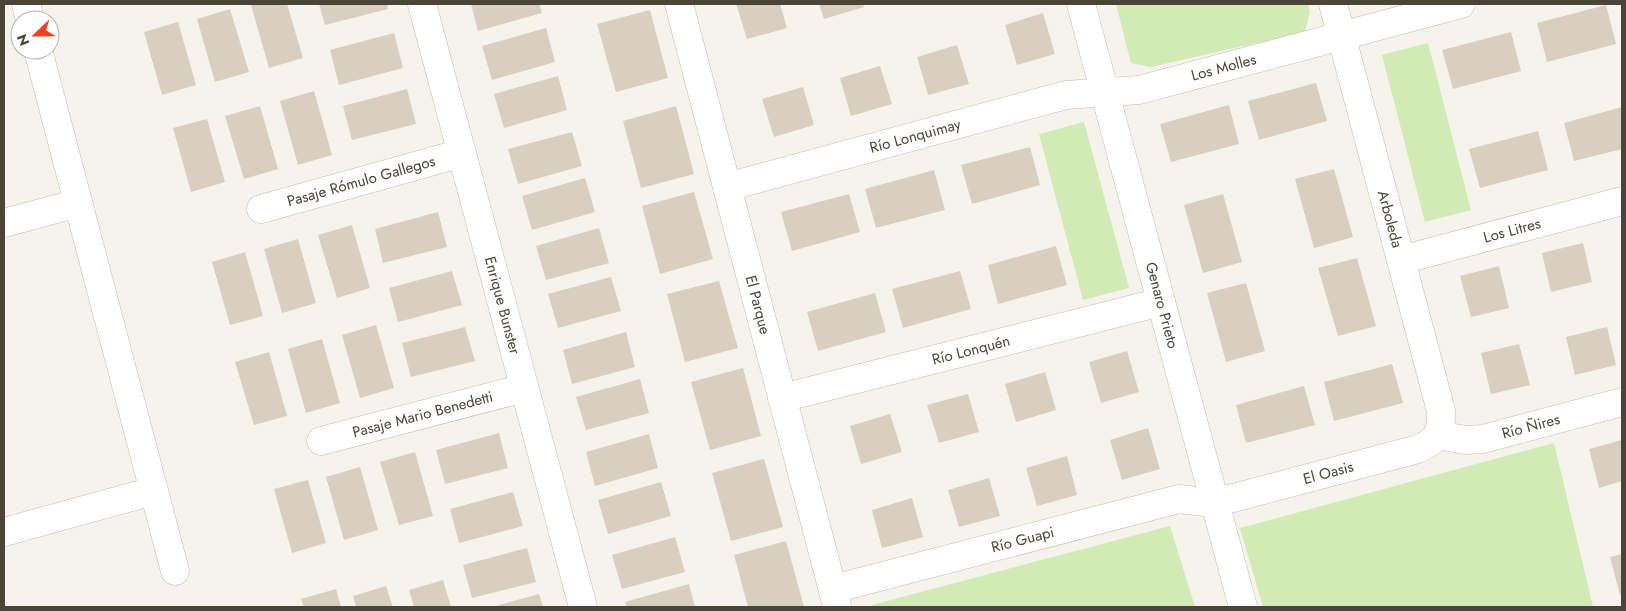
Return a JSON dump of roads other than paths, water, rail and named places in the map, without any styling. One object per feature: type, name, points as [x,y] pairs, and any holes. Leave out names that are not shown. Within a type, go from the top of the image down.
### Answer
[{"type":"street","name":"Enrique Bunster","points":[[422,4],[582,607]]},
{"type":"street","name":"El Parque","points":[[680,4],[835,598]]},
{"type":"street","name":"Genaro Prieto","points":[[1081,4],[1242,607]]},
{"type":"street","name":"Arboleda","points":[[1334,4],[1441,411],[1442,423],[1438,435]]},
{"type":"street","name":"Los Molles","points":[[1105,92],[1139,90],[1461,4]]},
{"type":"street","points":[[41,60],[175,571]]},
{"type":"street","name":"Río Lonquimay","points":[[727,187],[1066,94],[1105,92]]},
{"type":"street","name":"Pasaje Rómulo Gallegos","points":[[261,209],[462,153]]},
{"type":"street","name":"Los Litres","points":[[1401,260],[1622,201]]},
{"type":"street","points":[[4,223],[78,203]]},
{"type":"street","name":"Río Lonquén","points":[[782,398],[1160,302]]},
{"type":"street","name":"Pasaje Mario Benedetti","points":[[321,441],[524,388]]},
{"type":"street","name":"Río Ñires","points":[[1438,435],[1465,440],[1483,439],[1622,402]]},
{"type":"street","name":"El Oasis","points":[[1214,503],[1418,449],[1430,444],[1438,435]]},
{"type":"street","points":[[4,532],[153,491]]},
{"type":"street","name":"Río Guapi","points":[[835,598],[1179,499],[1214,503]]}]
